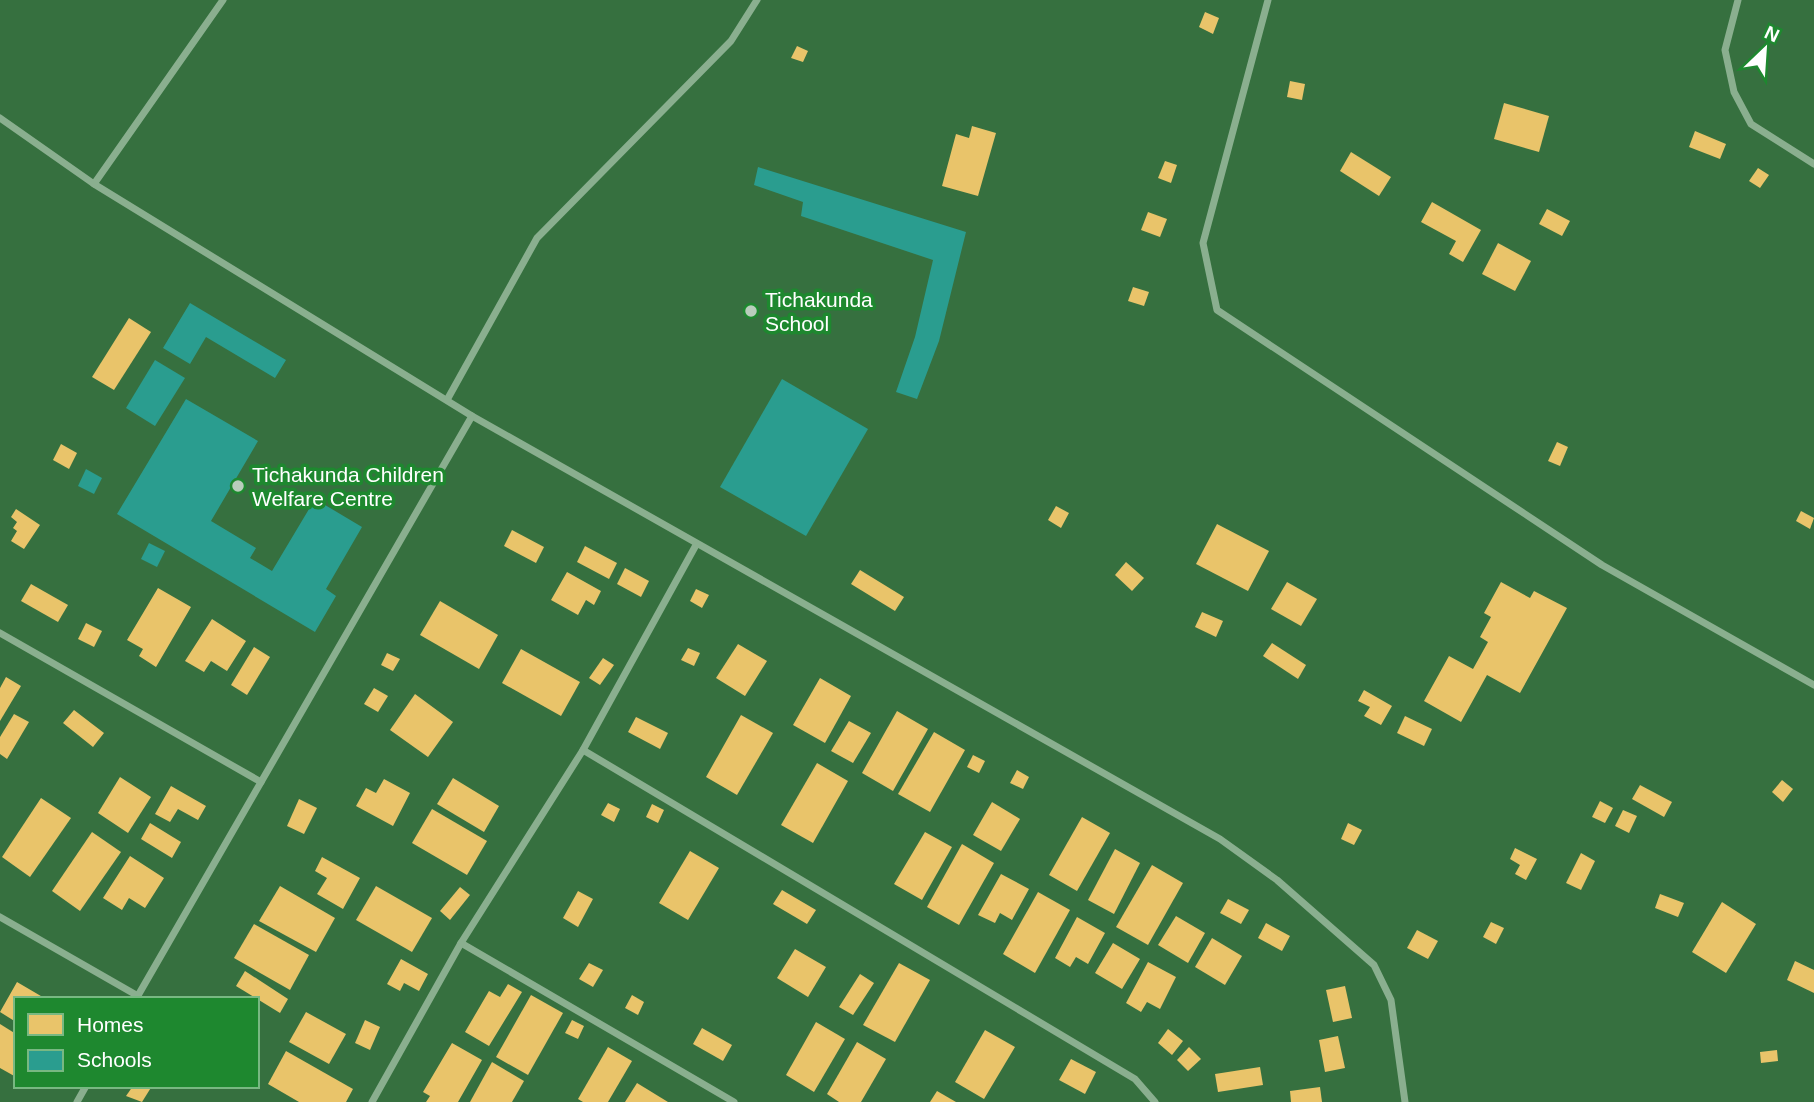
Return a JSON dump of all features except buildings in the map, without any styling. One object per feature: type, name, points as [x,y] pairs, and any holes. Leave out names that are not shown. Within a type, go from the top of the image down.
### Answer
[{"type":"street","points":[[94,184],[223,0]]},
{"type":"street","points":[[447,400],[537,238],[731,41],[757,0]]},
{"type":"street","points":[[1268,0],[1203,243],[1217,310],[1602,565],[1814,685]]},
{"type":"street","points":[[1738,0],[1725,50],[1734,92],[1751,124],[1814,163]]},
{"type":"street","points":[[0,118],[94,184],[472,415],[696,545],[1220,839],[1277,880],[1374,965],[1391,1000],[1405,1102]]},
{"type":"street","points":[[0,917],[137,997],[472,415]]},
{"type":"street","points":[[372,1102],[461,943],[583,750],[696,545]]},
{"type":"street","points":[[0,633],[261,782]]},
{"type":"street","points":[[583,750],[1135,1079],[1155,1102]]},
{"type":"street","points":[[461,943],[734,1102]]},
{"type":"place","name":"Tichakunda School","points":[[751,311]]},
{"type":"place","name":"Tichakunda Children Welfare Centre","points":[[238,486]]}]
